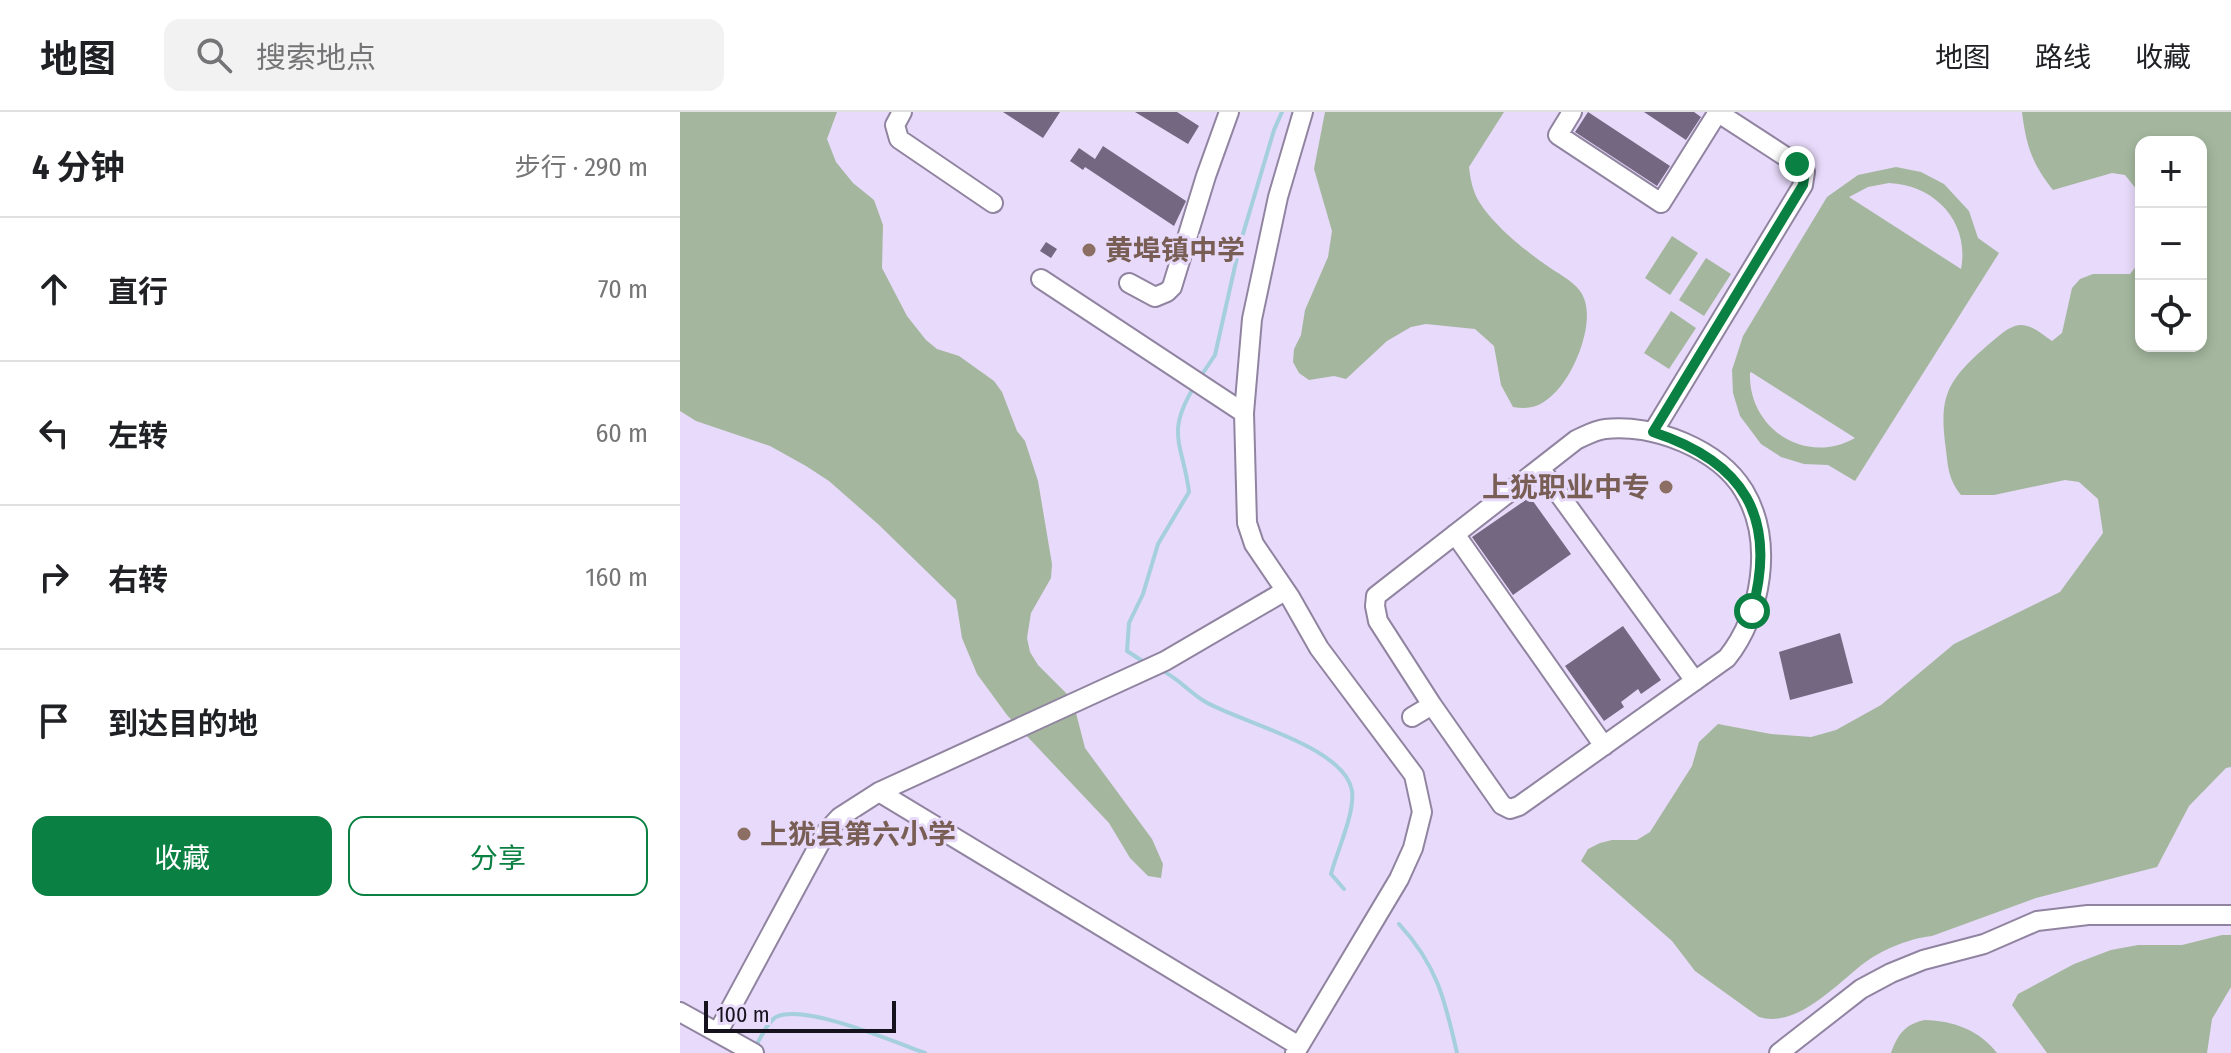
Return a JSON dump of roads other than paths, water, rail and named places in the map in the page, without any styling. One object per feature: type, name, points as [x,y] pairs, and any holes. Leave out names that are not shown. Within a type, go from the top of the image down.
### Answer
[{"type":"street","points":[[902,112],[895,125],[899,139],[993,203]]},
{"type":"street","points":[[1129,283],[1155,297],[1172,287],[1229,112]]},
{"type":"street","points":[[879,792],[1297,1050],[1399,879],[1413,848],[1422,812],[1414,775],[1319,648],[1254,544],[1247,523],[1244,413],[1252,319],[1259,277],[1303,112]]},
{"type":"street","points":[[1572,112],[1558,135],[1661,203],[1718,112],[1805,172],[1803,185],[1653,432]]},
{"type":"street","points":[[1041,279],[1244,413]]},
{"type":"street","points":[[1602,429],[1653,432],[1684,442],[1716,462],[1744,490],[1760,537],[1759,585],[1752,611],[1727,658],[1519,806],[1510,809],[1502,805],[1378,621],[1376,596],[1576,440],[1602,429]]},
{"type":"street","points":[[1540,468],[1695,681]]},
{"type":"street","points":[[1455,534],[1604,746]]},
{"type":"street","points":[[718,1032],[826,832],[840,817],[879,792],[1165,661],[1285,591]]},
{"type":"street","points":[[1412,717],[1432,705]]},
{"type":"street","points":[[1779,1053],[1861,989],[1891,973],[1923,960],[1984,944],[2037,921],[2088,915],[2231,915]]},
{"type":"street","points":[[680,1012],[750,1050]]},
{"type":"waterway","points":[[1201,376],[1215,355],[1240,244],[1282,112]]},
{"type":"waterway","points":[[1144,662],[1127,651],[1129,623],[1143,594],[1158,544],[1189,492],[1178,428],[1185,403],[1194,387]]},
{"type":"waterway","points":[[1159,669],[1204,701],[1311,748],[1345,775],[1352,791],[1351,810],[1331,874],[1344,889]]},
{"type":"waterway","points":[[1399,924],[1422,954],[1438,984],[1457,1053]]},
{"type":"waterway","points":[[755,1047],[773,1019],[789,1014],[828,1019],[925,1053]]},
{"type":"place","name":"黄埠镇中学","points":[[1089,250]]},
{"type":"place","name":"上犹职业中专","points":[[1666,487]]},
{"type":"place","name":"上犹县第六小学","points":[[744,834]]}]
